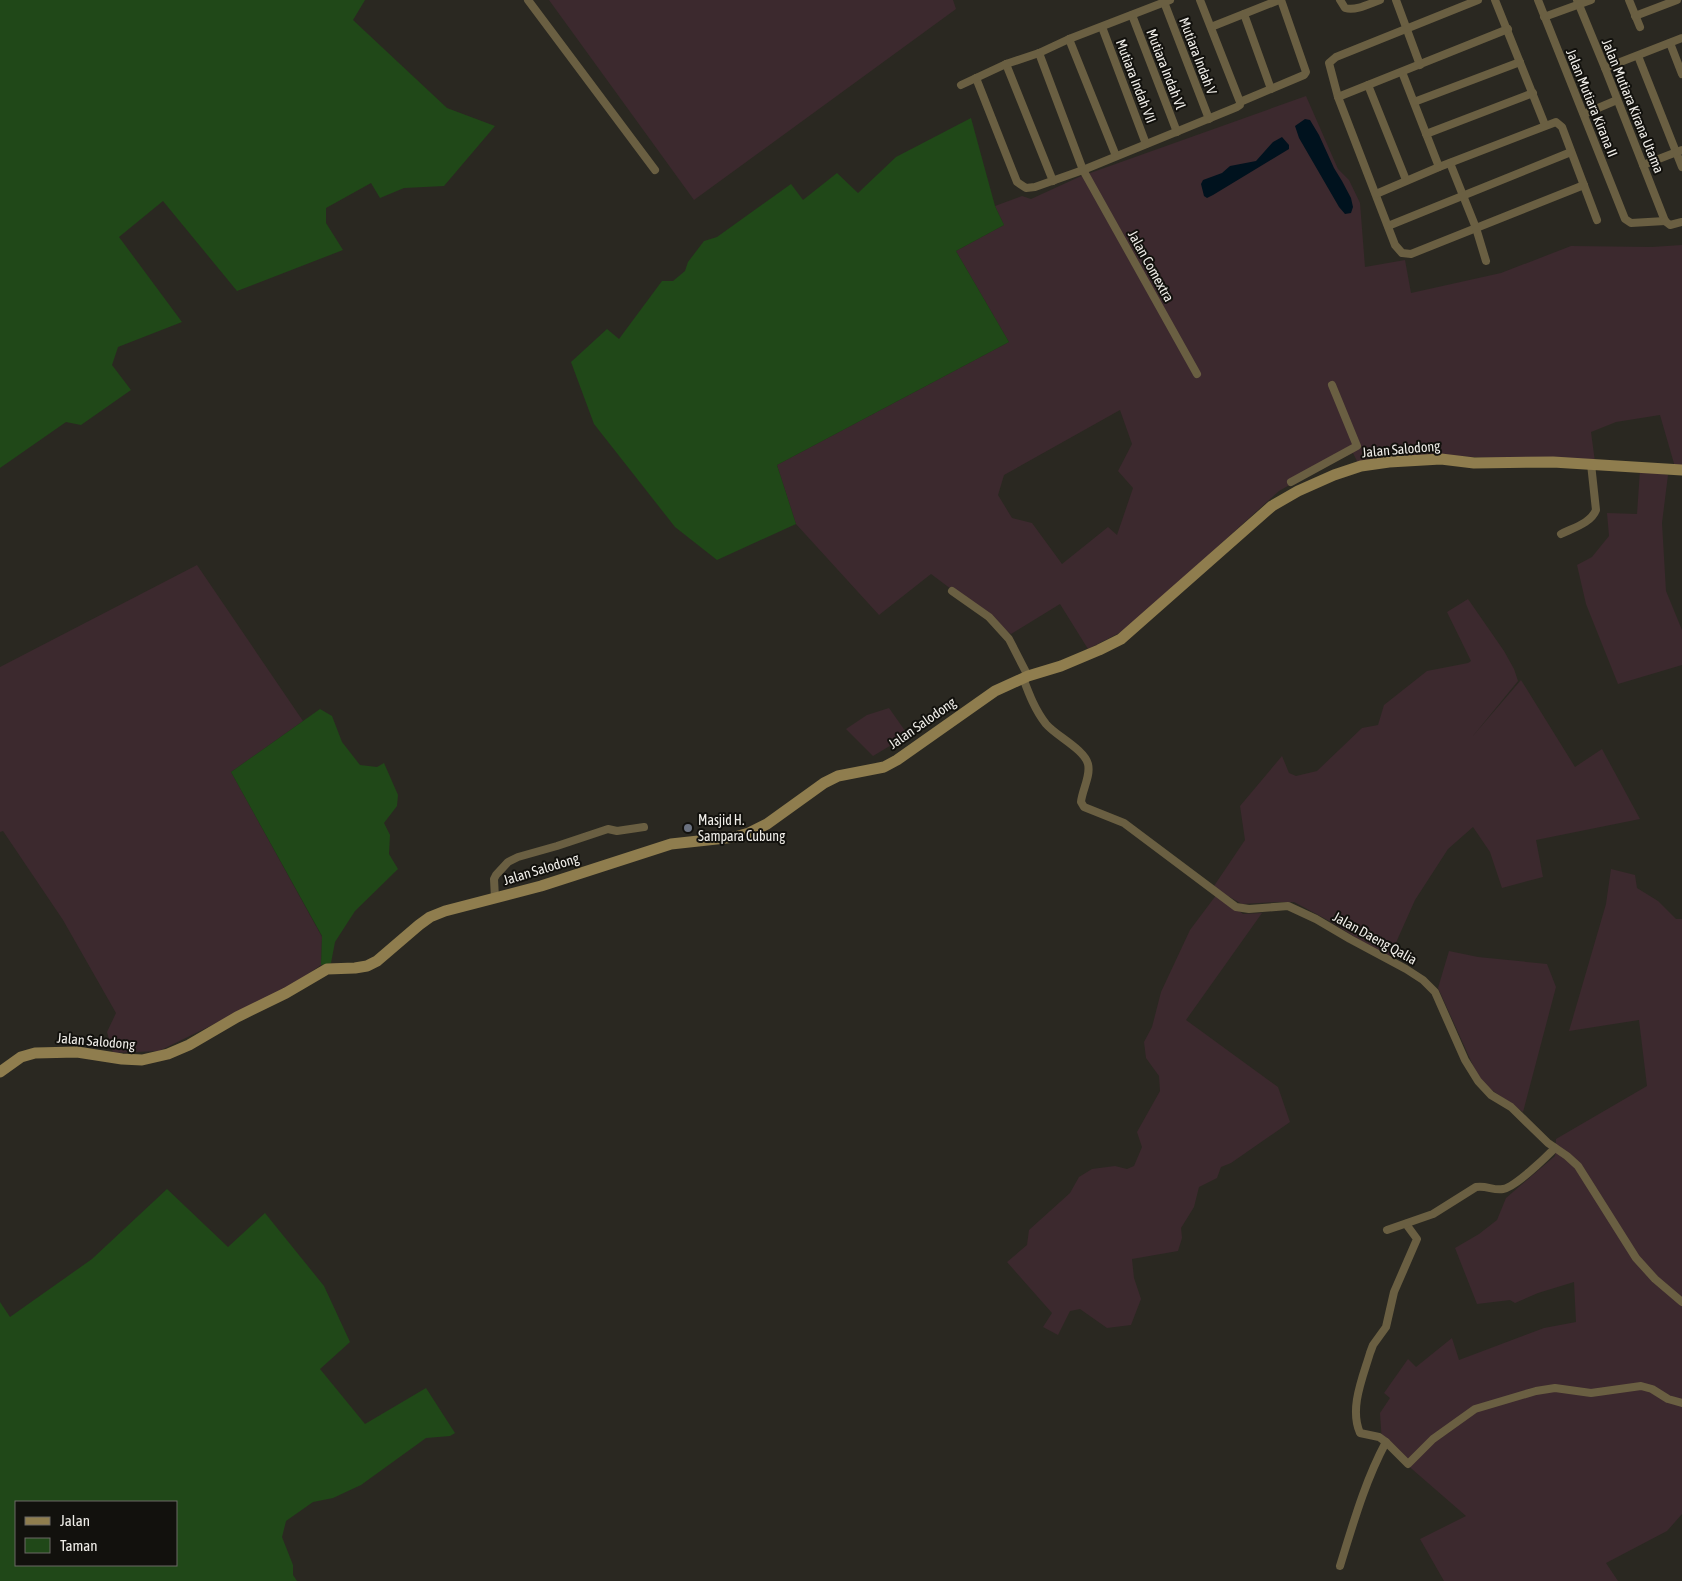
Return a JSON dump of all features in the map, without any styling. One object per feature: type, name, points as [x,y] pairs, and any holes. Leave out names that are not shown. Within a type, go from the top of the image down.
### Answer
[{"type":"street","points":[[528,0],[655,170]]},
{"type":"street","points":[[1200,0],[1240,102]]},
{"type":"street","points":[[976,78],[1017,182],[1026,188],[1035,187],[1083,170],[1209,119],[1240,105],[1240,102],[1304,75],[1306,72],[1280,0],[1211,27]]},
{"type":"street","points":[[1340,0],[1344,8],[1350,9],[1359,8],[1380,0]]},
{"type":"street","points":[[1396,0],[1420,65]]},
{"type":"street","points":[[1478,0],[1331,60],[1329,66],[1338,97],[1395,245],[1399,250],[1408,255],[1584,185]]},
{"type":"street","points":[[1495,0],[1545,125]]},
{"type":"street","name":"Jalan Mutiara Kirana II","points":[[1538,0],[1626,221],[1629,223],[1665,221]]},
{"type":"street","points":[[1544,17],[1578,2],[1591,0]]},
{"type":"street","points":[[1629,0],[1640,27]]},
{"type":"street","points":[[1635,16],[1677,0]]},
{"type":"street","points":[[961,85],[1006,64],[1039,53],[1069,39],[1167,1]]},
{"type":"street","name":"Mutiara Indah V","points":[[1167,1],[1209,119]]},
{"type":"street","name":"Jalan Mutiara Kirana Utama","points":[[1578,2],[1606,68],[1665,221]]},
{"type":"street","name":"Mutiara Indah Vl","points":[[1132,14],[1177,132]]},
{"type":"street","points":[[1244,14],[1271,89]]},
{"type":"street","name":"Mutiara Indah VII","points":[[1102,27],[1146,144]]},
{"type":"street","points":[[1338,97],[1508,29]]},
{"type":"street","points":[[1606,68],[1682,38]]},
{"type":"street","points":[[1069,39],[1116,156]]},
{"type":"street","points":[[1670,43],[1682,74]]},
{"type":"street","name":"Jalan Comextra","points":[[1039,53],[1083,170],[1197,374]]},
{"type":"street","points":[[1638,56],[1679,151],[1682,167]]},
{"type":"street","points":[[1414,102],[1520,62]]},
{"type":"street","points":[[1006,64],[1052,181]]},
{"type":"street","points":[[1402,72],[1439,167]]},
{"type":"street","points":[[1368,85],[1406,180]]},
{"type":"street","points":[[1426,134],[1533,93]]},
{"type":"street","points":[[1584,114],[1617,100]]},
{"type":"street","points":[[1376,194],[1406,180],[1554,122],[1560,123],[1562,127],[1597,220]]},
{"type":"street","points":[[1643,166],[1679,151]]},
{"type":"street","points":[[1388,226],[1571,152]]},
{"type":"street","points":[[1450,163],[1476,228],[1486,261]]},
{"type":"street","points":[[1665,221],[1670,225],[1682,222]]},
{"type":"street","points":[[1291,482],[1357,446],[1332,385]]},
{"type":"street","name":"Jalan Salodong","points":[[0,1072],[21,1057],[35,1053],[77,1052],[142,1060],[168,1054],[189,1046],[237,1017],[286,993],[327,969],[355,968],[367,966],[377,961],[407,934],[430,918],[445,911],[541,886],[671,844],[735,837],[749,833],[767,824],[824,783],[838,776],[884,767],[898,760],[995,691],[1025,677],[1061,666],[1121,639],[1272,506],[1298,490],[1334,475],[1361,466],[1389,462],[1441,459],[1474,463],[1553,462],[1682,470]]},
{"type":"street","points":[[1561,534],[1583,523],[1595,513],[1591,464]]},
{"type":"street","points":[[952,591],[989,617],[1009,639],[1025,677]]},
{"type":"street","name":"Jalan Daeng Qalia","points":[[1025,677],[1033,703],[1046,724],[1080,752],[1087,762],[1089,770],[1081,802],[1084,807],[1124,823],[1236,907],[1249,909],[1288,906],[1316,919],[1423,980],[1435,992],[1465,1060],[1478,1081],[1491,1095],[1510,1107],[1578,1166],[1636,1258],[1655,1279],[1682,1302]]},
{"type":"street","points":[[495,898],[494,879],[496,875],[508,862],[518,857],[608,829],[644,827]]},
{"type":"street","points":[[1387,1230],[1433,1214],[1476,1187],[1504,1189],[1510,1187],[1555,1148]]},
{"type":"street","points":[[1406,1224],[1417,1239],[1394,1292],[1386,1327],[1373,1345],[1356,1403],[1360,1433],[1379,1437],[1408,1464],[1440,1434],[1475,1409],[1536,1391],[1555,1388],[1591,1394],[1641,1386],[1652,1389],[1668,1400],[1682,1403]]},
{"type":"street","points":[[1340,1566],[1364,1491],[1376,1459],[1386,1442]]},
{"type":"shaded area","points":[[549,0],[953,0],[956,9],[694,200]]},
{"type":"shaded area","points":[[1306,96],[1338,169],[1349,180],[1360,203],[1365,267],[1405,260],[1411,293],[1501,273],[1571,246],[1652,247],[1682,245],[1682,465],[1675,467],[1660,415],[1616,422],[1591,432],[1595,462],[1425,455],[1358,463],[1353,453],[1279,491],[1127,629],[1088,649],[1060,604],[1011,634],[931,574],[879,615],[796,524],[777,465],[1009,342],[956,251],[1004,225],[995,206],[1022,196],[1031,199],[1079,177]],"holes":[[[1120,410],[1132,444],[1118,471],[1133,488],[1117,535],[1108,527],[1062,564],[1032,523],[1012,518],[998,495],[1004,475]]]},
{"type":"shaded area","points":[[1640,470],[1668,475],[1662,523],[1666,591],[1682,630],[1682,665],[1618,684],[1586,604],[1577,565],[1592,557],[1609,536],[1607,513],[1637,514]]},
{"type":"shaded area","points":[[197,565],[303,721],[231,772],[322,937],[321,965],[286,989],[159,1051],[113,1053],[107,1032],[116,1013],[63,920],[3,831],[0,832],[0,667]]},
{"type":"shaded area","points":[[1468,599],[1504,651],[1518,681],[1472,737],[1521,680],[1575,767],[1602,749],[1640,819],[1536,840],[1543,877],[1502,888],[1490,852],[1473,827],[1448,849],[1415,900],[1390,956],[1370,947],[1333,923],[1294,902],[1242,904],[1214,886],[1245,840],[1240,806],[1282,756],[1289,773],[1296,776],[1317,771],[1362,728],[1378,725],[1384,705],[1427,671],[1471,661],[1447,612]]},
{"type":"shaded area","points":[[889,708],[908,735],[873,756],[846,729],[867,715]]},
{"type":"shaded area","points":[[1611,869],[1635,875],[1637,888],[1658,901],[1676,919],[1682,919],[1682,1514],[1667,1531],[1606,1563],[1618,1581],[1444,1581],[1420,1539],[1466,1516],[1382,1443],[1380,1413],[1390,1398],[1384,1393],[1408,1359],[1416,1367],[1452,1338],[1459,1360],[1544,1328],[1576,1322],[1574,1282],[1538,1293],[1515,1303],[1510,1300],[1477,1304],[1455,1248],[1479,1234],[1497,1220],[1506,1198],[1555,1156],[1556,1139],[1647,1086],[1639,1020],[1569,1031],[1606,904]]},
{"type":"shaded area","points":[[1217,894],[1243,914],[1262,913],[1186,1020],[1278,1087],[1290,1122],[1231,1163],[1221,1167],[1217,1178],[1199,1187],[1194,1207],[1181,1228],[1182,1238],[1178,1251],[1132,1259],[1134,1278],[1141,1299],[1131,1325],[1107,1328],[1080,1309],[1070,1311],[1058,1335],[1043,1327],[1052,1313],[1007,1262],[1027,1245],[1029,1230],[1070,1193],[1079,1177],[1092,1169],[1115,1166],[1127,1169],[1134,1166],[1142,1147],[1137,1132],[1160,1091],[1159,1076],[1146,1058],[1144,1042],[1152,1027],[1161,992],[1190,930]]},
{"type":"shaded area","points":[[1449,951],[1478,957],[1547,964],[1556,987],[1523,1112],[1486,1086],[1476,1072],[1438,988]]},
{"type":"green space","points":[[0,0],[365,0],[353,20],[447,108],[495,126],[444,186],[404,188],[380,198],[371,183],[326,208],[326,223],[343,250],[237,291],[163,201],[119,237],[182,322],[118,347],[112,365],[131,390],[81,425],[66,422],[0,468]]},
{"type":"green space","points":[[971,118],[995,206],[1004,225],[956,251],[1009,342],[777,465],[796,524],[717,560],[675,527],[594,424],[571,362],[607,329],[619,339],[662,281],[673,281],[685,271],[688,262],[704,241],[717,237],[791,184],[803,200],[837,173],[858,193],[896,157]]},
{"type":"green space","points":[[320,709],[332,716],[342,742],[360,765],[377,767],[384,763],[398,795],[397,806],[384,823],[390,835],[389,854],[398,869],[355,911],[335,942],[331,963],[321,965],[322,936],[231,772]]},
{"type":"green space","points":[[167,1189],[228,1247],[265,1213],[324,1286],[350,1342],[320,1369],[365,1424],[426,1388],[455,1433],[450,1436],[426,1438],[361,1485],[333,1498],[313,1502],[286,1521],[282,1537],[293,1565],[293,1575],[297,1581],[0,1581],[0,1302],[10,1317],[92,1259]]},
{"type":"water","points":[[1305,119],[1310,120],[1319,135],[1334,168],[1351,198],[1353,207],[1351,213],[1345,214],[1339,207],[1299,138],[1295,126]]},
{"type":"water","points":[[1282,137],[1289,145],[1289,149],[1213,195],[1207,198],[1204,196],[1201,184],[1203,180],[1222,173],[1230,166],[1256,161],[1273,142]]},
{"type":"place","name":"Masjid H. Sampara Cubung","points":[[688,828]]}]
